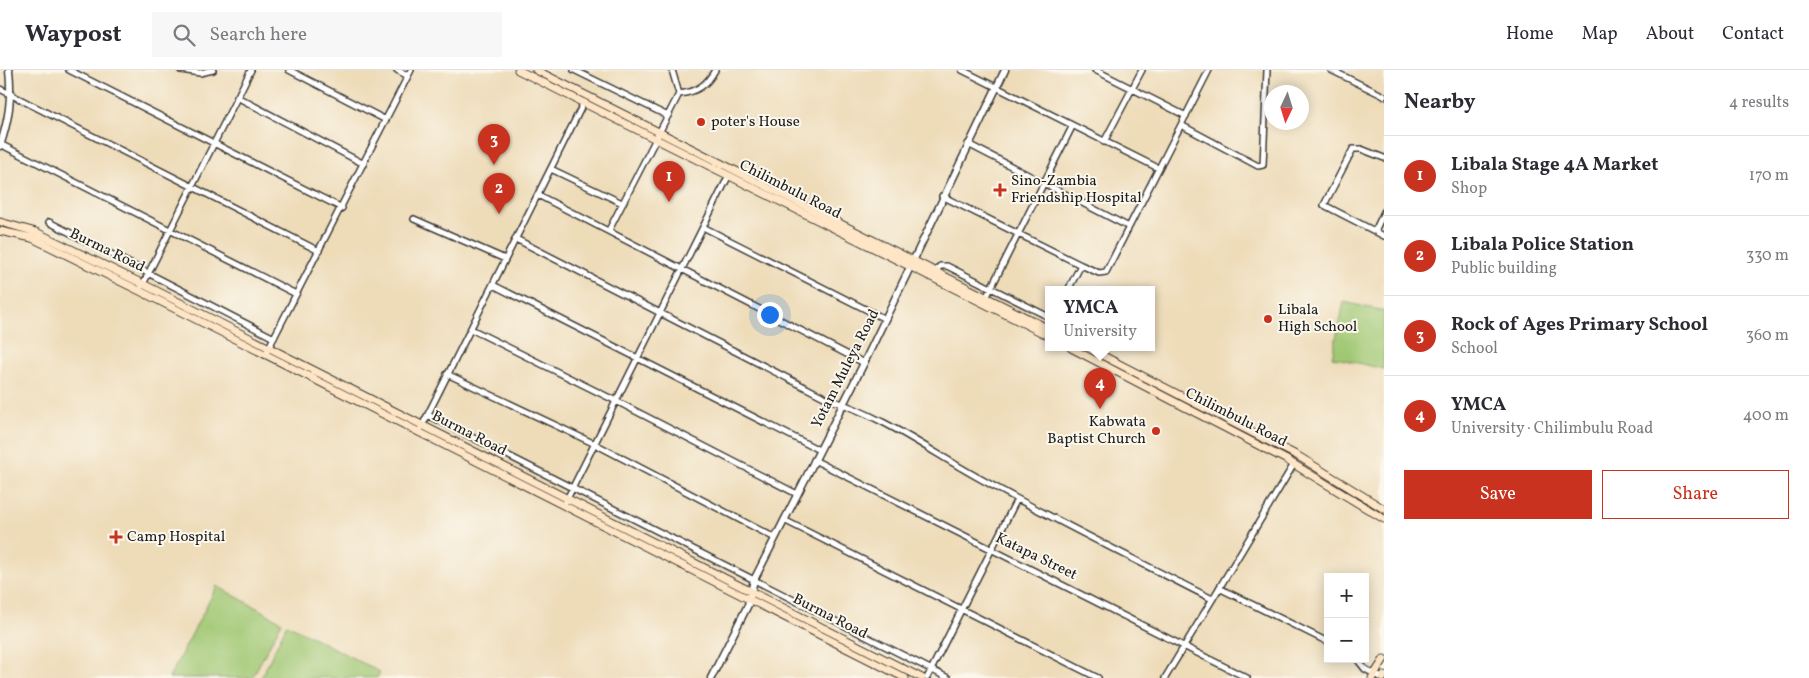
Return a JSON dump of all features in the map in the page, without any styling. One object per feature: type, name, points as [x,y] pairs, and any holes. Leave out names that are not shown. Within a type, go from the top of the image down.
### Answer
[{"type":"main road","name":"Chilimbulu Road","points":[[518,70],[658,135],[913,259],[1045,331]]},
{"type":"main road","name":"Chilimbulu Road","points":[[536,70],[550,73],[729,175],[910,267],[985,300]]},
{"type":"main road","name":"Burma Road","points":[[0,222],[36,232],[265,355],[418,432],[750,592],[922,678]]},
{"type":"main road","name":"Burma Road","points":[[0,231],[32,238],[270,347],[422,425],[749,601],[905,678]]},
{"type":"main road","name":"Chilimbulu Road","points":[[1077,351],[1294,464],[1384,519]]},
{"type":"main road","name":"Chilimbulu Road","points":[[1094,351],[1298,456],[1384,509]]},
{"type":"main road","points":[[1374,676],[1384,659]]},
{"type":"street","points":[[9,70],[12,95],[9,121],[0,145],[296,294]]},
{"type":"street","points":[[69,70],[76,71],[342,208]]},
{"type":"street","points":[[181,70],[200,73],[214,70]]},
{"type":"street","points":[[141,288],[251,70]]},
{"type":"street","points":[[288,70],[386,120]]},
{"type":"street","points":[[397,70],[408,76]]},
{"type":"street","points":[[265,355],[342,208],[411,70]]},
{"type":"street","points":[[574,70],[668,116]]},
{"type":"street","points":[[609,230],[679,94],[672,70]]},
{"type":"street","points":[[679,94],[702,87],[709,82],[715,70]]},
{"type":"street","points":[[962,70],[1072,127],[1158,168]]},
{"type":"street","name":"Yotam Muleya Road","points":[[711,678],[749,601],[754,580],[886,319],[942,196],[1005,70]]},
{"type":"street","points":[[1095,70],[1186,116]]},
{"type":"street","points":[[1104,142],[1142,70]]},
{"type":"street","points":[[942,196],[1081,265],[1099,273],[1106,272],[1210,70]]},
{"type":"street","points":[[1181,125],[1258,166],[1263,165],[1267,70]]},
{"type":"street","points":[[1331,70],[1384,96]]},
{"type":"street","points":[[0,88],[319,250]]},
{"type":"street","points":[[237,97],[364,164]]},
{"type":"street","points":[[418,432],[584,102]]},
{"type":"street","points":[[985,300],[1072,127]]},
{"type":"street","points":[[968,144],[1129,227]]},
{"type":"street","points":[[1384,158],[1361,149],[1353,149],[1324,206],[1384,236]]},
{"type":"street","points":[[551,169],[622,203]]},
{"type":"street","points":[[565,502],[729,175]]},
{"type":"street","points":[[538,195],[864,363]]},
{"type":"street","points":[[1375,231],[1384,212]]},
{"type":"street","points":[[414,219],[505,259]]},
{"type":"street","points":[[49,222],[274,338]]},
{"type":"street","points":[[703,227],[886,319]]},
{"type":"street","points":[[516,239],[828,399],[843,404],[921,443],[1017,499],[1212,600]]},
{"type":"street","points":[[1070,286],[1081,265]]},
{"type":"street","points":[[936,271],[940,266],[947,266],[1045,315]]},
{"type":"street","points":[[493,285],[819,450]]},
{"type":"street","points":[[470,329],[797,494]]},
{"type":"street","points":[[447,374],[595,444],[775,538]]},
{"type":"street","points":[[428,415],[948,678]]},
{"type":"street","name":"Katapa Street","points":[[814,460],[1247,678]]},
{"type":"street","points":[[1165,678],[1294,464]]},
{"type":"street","points":[[927,678],[1017,499]]},
{"type":"street","points":[[784,520],[1098,678]]},
{"type":"street","points":[[1219,588],[1324,640]]},
{"type":"street","points":[[1360,663],[1374,676],[1383,677]]},
{"type":"green space","points":[[1344,302],[1384,311],[1384,369],[1332,357]]},
{"type":"green space","points":[[217,586],[282,622],[252,678],[169,678]]},
{"type":"green space","points":[[287,624],[380,672],[377,678],[261,678]]},
{"type":"place","name":"poter's House","points":[[701,122]]},
{"type":"place","name":"Rock of Ages Primary School","points":[[494,165]]},
{"type":"place","name":"Sino-Zambia Friendship Hospital","points":[[1000,190]]},
{"type":"place","name":"Libala Stage 4A Market","points":[[669,202]]},
{"type":"place","name":"Libala Police Station","points":[[499,214]]},
{"type":"place","name":"Libala High School","points":[[1268,319]]},
{"type":"place","name":"YMCA","points":[[1100,409]]},
{"type":"place","name":"Kabwata Baptist Church","points":[[1156,431]]},
{"type":"place","name":"Camp Hospital","points":[[116,537]]}]
